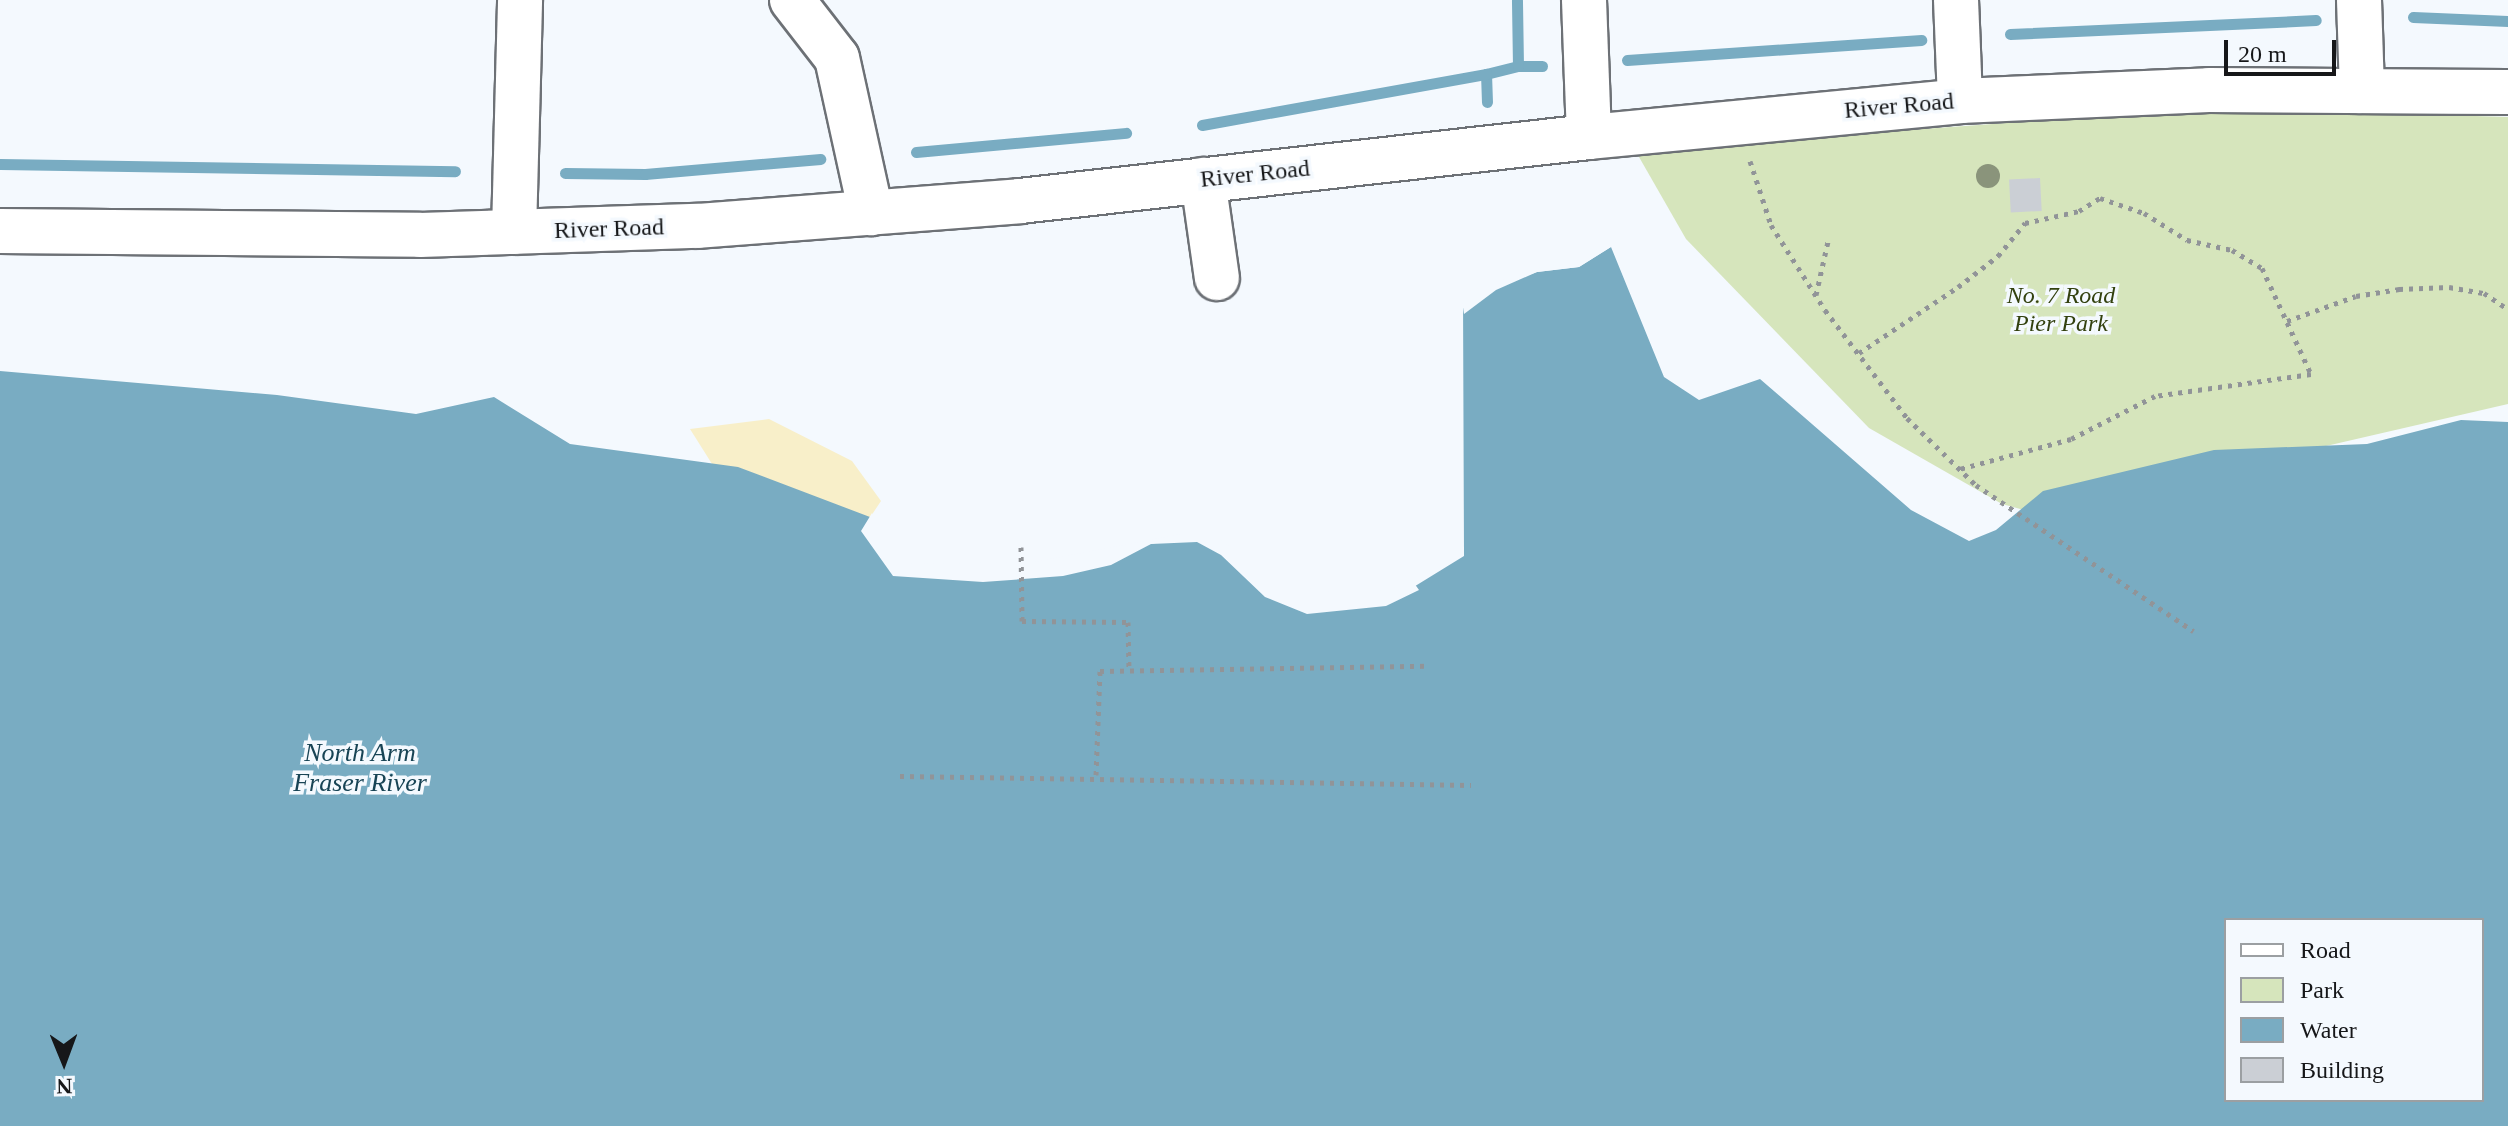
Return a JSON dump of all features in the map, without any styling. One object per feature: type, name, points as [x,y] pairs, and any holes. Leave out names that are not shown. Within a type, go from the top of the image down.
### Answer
[{"type":"street","points":[[514,232],[520,0]]},
{"type":"street","points":[[792,0],[837,58],[871,213]]},
{"type":"street","points":[[1584,0],[1589,137]]},
{"type":"street","points":[[1956,0],[1960,101]]},
{"type":"street","points":[[2359,0],[2362,91]]},
{"type":"street","name":"River Road","points":[[0,231],[514,232],[698,226],[871,213],[1960,101],[2209,90],[2508,92]]},
{"type":"street","points":[[1203,180],[1217,278]]},
{"type":"path","points":[[1737,122],[1771,225],[1816,296],[1907,418],[2002,504],[2193,631]]},
{"type":"path","points":[[1859,353],[1958,287],[1998,256],[2025,223],[2079,211],[2100,198],[2144,213],[2187,240],[2232,250],[2262,268],[2311,374],[2155,396],[2071,439],[1960,469]]},
{"type":"path","points":[[1816,296],[1829,237]]},
{"type":"path","points":[[2287,321],[2356,296],[2399,289],[2449,287],[2484,293],[2508,309]]},
{"type":"path","points":[[1021,547],[1022,621],[1128,622],[1129,671]]},
{"type":"path","points":[[1096,776],[1100,671],[1427,666]]},
{"type":"path","points":[[900,776],[1096,776],[1471,785]]},
{"type":"green space","name":"No. 7 Road Pier Park","points":[[2212,108],[2508,117],[2508,404],[2035,513],[2002,504],[1869,428],[1686,239],[1635,150]]},
{"type":"sand","points":[[769,419],[852,461],[881,501],[861,531],[724,483],[690,429]]},
{"type":"water","name":"North Arm Fraser River","points":[[1611,247],[1664,377],[1699,400],[1760,379],[1911,510],[1969,541],[1996,530],[2043,491],[2214,450],[2367,444],[2461,420],[2508,422],[2508,1126],[0,1126],[0,371],[277,395],[416,414],[494,397],[570,444],[738,467],[870,517],[893,561],[905,568],[1035,566],[1181,538],[1217,542],[1277,589],[1361,599],[1412,588],[1464,556],[1463,297],[1537,272],[1579,267]]},
{"type":"pier","points":[[1608,245],[1614,245],[1579,267],[1537,272],[1496,290],[1464,314],[1461,294],[1536,268],[1578,263]]},
{"type":"pier","points":[[872,513],[896,558],[906,564],[1034,562],[1181,534],[1219,538],[1278,585],[1361,595],[1414,583],[1419,590],[1386,606],[1307,614],[1265,597],[1221,555],[1197,542],[1151,544],[1111,565],[1063,576],[983,582],[893,576],[861,531]]},
{"type":"building","points":[[2040,178],[2042,211],[2011,213],[2009,180]]},
{"type":"waterway","points":[[1487,102],[1486,74],[1518,66],[1517,0]]},
{"type":"waterway","points":[[2413,17],[2508,21]]},
{"type":"waterway","points":[[2010,34],[2316,20]]},
{"type":"waterway","points":[[1627,60],[1921,40]]},
{"type":"waterway","points":[[1518,66],[1542,66]]},
{"type":"waterway","points":[[1202,125],[1486,74]]},
{"type":"waterway","points":[[916,152],[1126,133]]},
{"type":"waterway","points":[[565,173],[645,174],[820,159]]},
{"type":"waterway","points":[[0,164],[455,171]]}]
